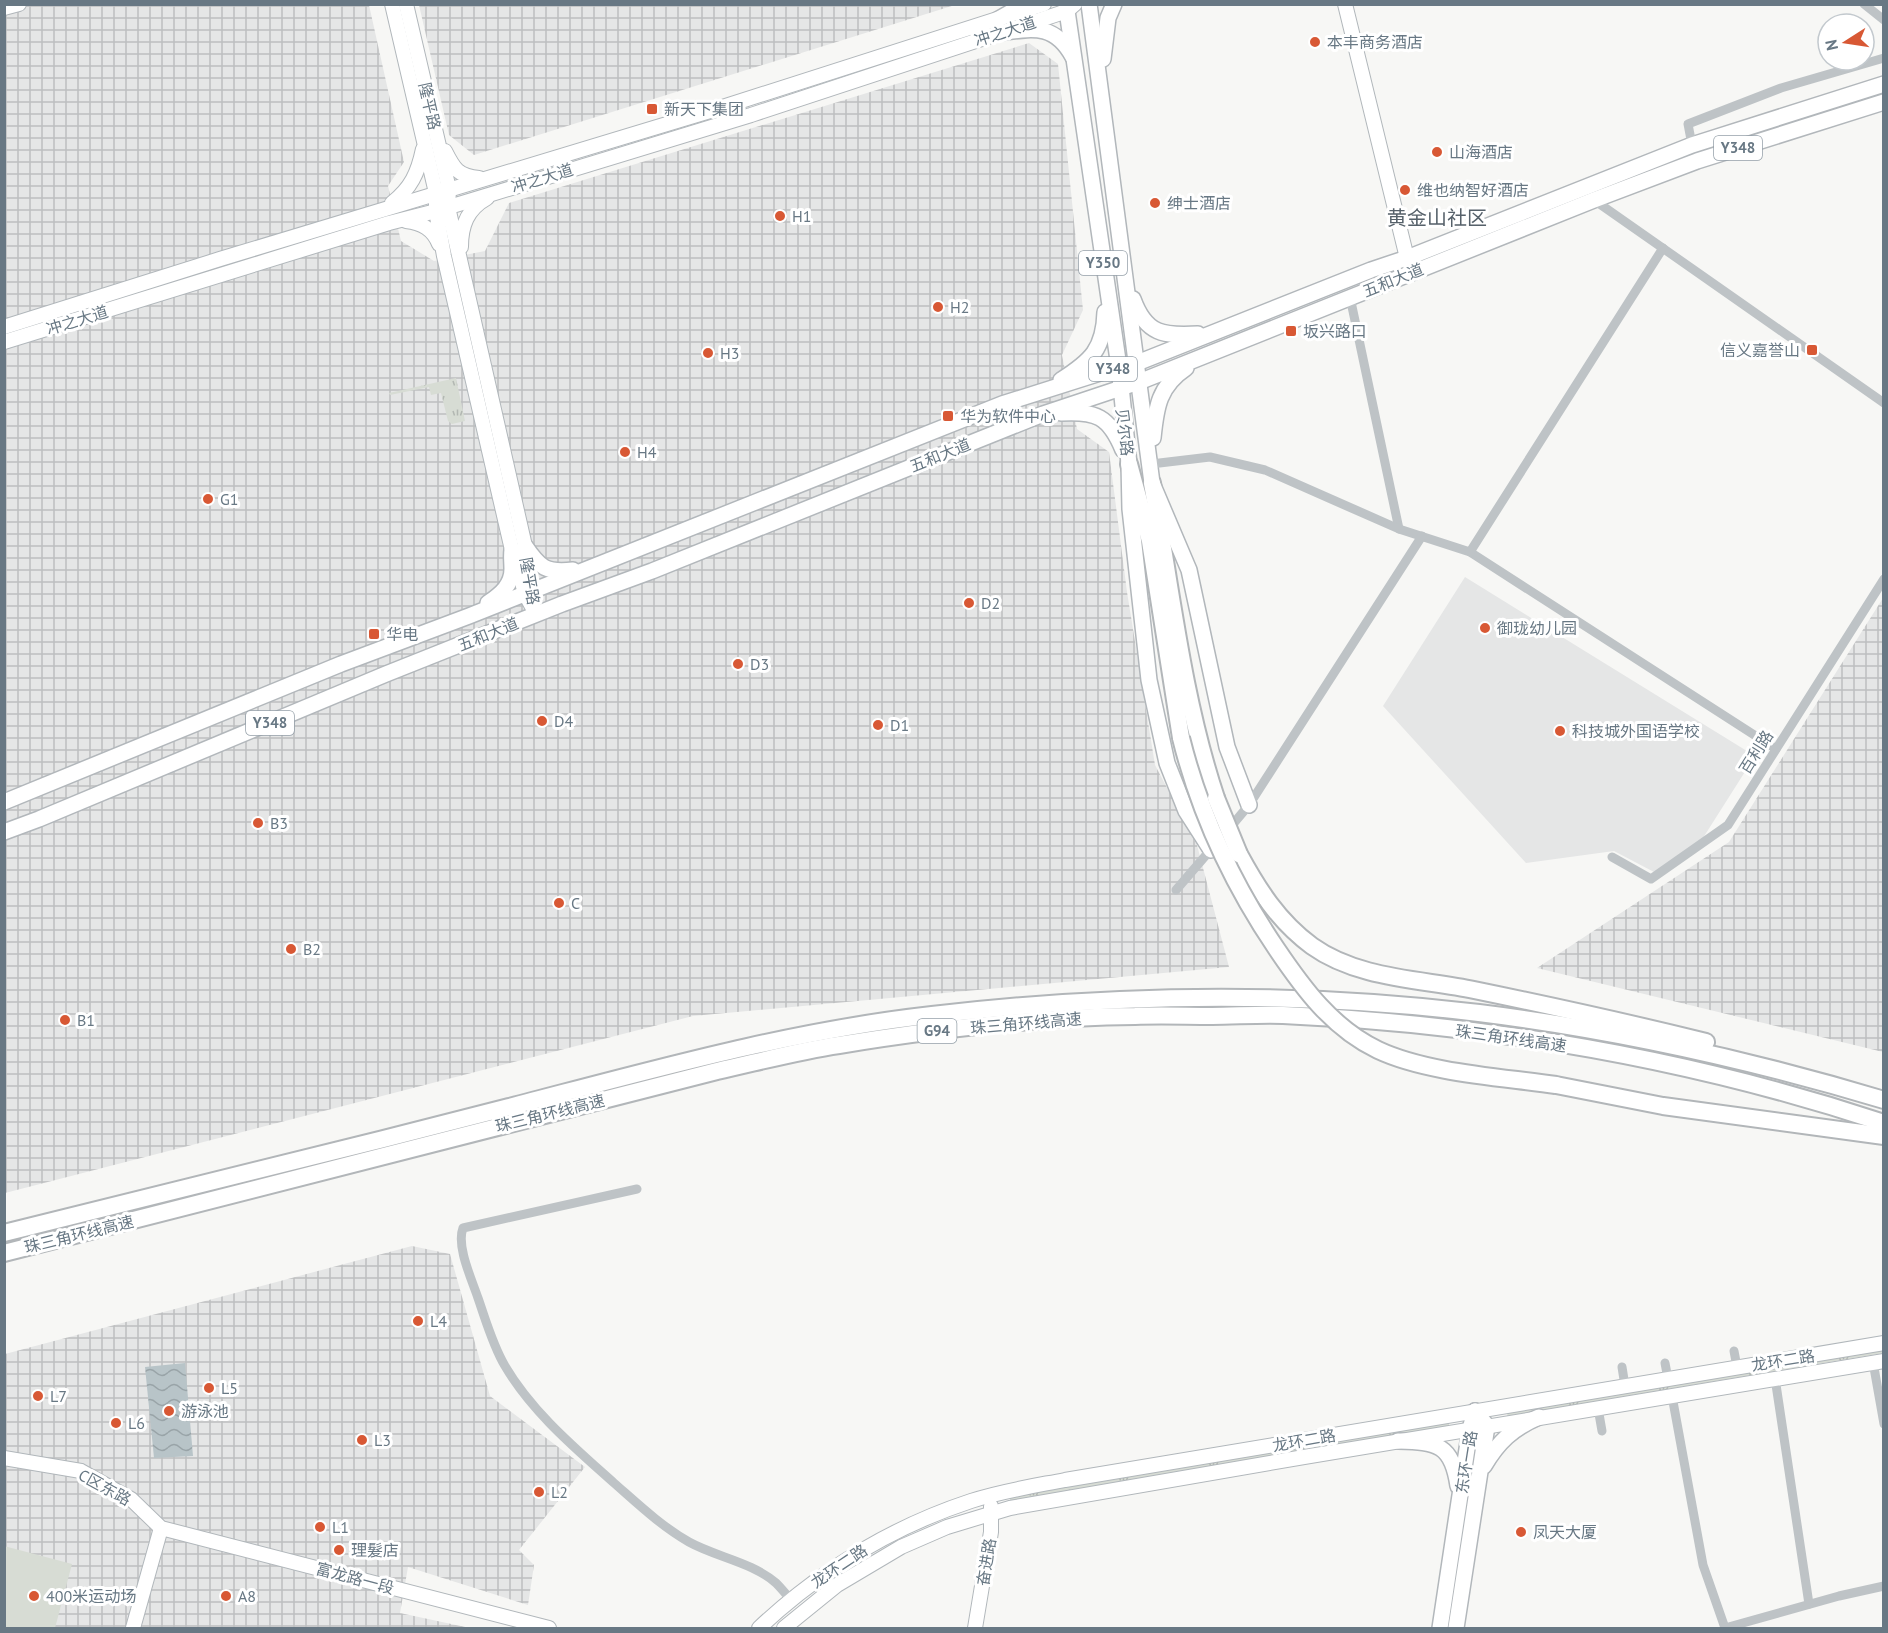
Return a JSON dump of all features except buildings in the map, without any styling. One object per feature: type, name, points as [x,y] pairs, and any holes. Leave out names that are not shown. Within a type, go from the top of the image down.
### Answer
[{"type":"highway","points":[[1129,464],[1150,541],[1181,738],[1190,775],[1224,860],[1245,898],[1290,969],[1307,992],[1328,1014],[1361,1040],[1378,1050],[1404,1060],[1449,1070],[1556,1086],[1663,1107],[1884,1136]]},
{"type":"highway","points":[[1152,483],[1185,680],[1203,757],[1216,798],[1239,854],[1269,904],[1287,925],[1313,947],[1365,970],[1471,989],[1712,1043],[1802,1068],[1884,1100]]},
{"type":"highway","name":"珠三角环线高速","points":[[4,1233],[319,1156],[712,1054],[886,1021],[1036,1005],[1213,998],[1350,1002],[1479,1013],[1715,1054],[1884,1100]]},
{"type":"highway","name":"珠三角环线高速","points":[[4,1253],[717,1071],[835,1045],[951,1029],[1050,1020],[1134,1016],[1281,1015],[1455,1029],[1613,1054],[1737,1079],[1884,1123]]},
{"type":"main road","points":[[4,8],[19,4]]},
{"type":"main road","name":"隆平路","points":[[392,4],[425,145],[442,191]]},
{"type":"main road","name":"隆平路","points":[[406,4],[436,136],[442,191],[444,256],[519,548],[525,553],[529,592],[536,614]]},
{"type":"main road","points":[[998,27],[1025,4]]},
{"type":"main road","name":"冲之大道","points":[[4,342],[389,222],[442,209],[742,117],[998,27],[1044,4]]},
{"type":"main road","name":"贝尔路","points":[[1089,4],[1152,483],[1189,570],[1227,747],[1249,805]]},
{"type":"main road","points":[[1101,85],[1106,28],[1114,4]]},
{"type":"main road","points":[[1345,4],[1407,258]]},
{"type":"main road","name":"冲之大道","points":[[4,327],[442,191],[1070,7]]},
{"type":"main road","name":"贝尔路","points":[[1070,7],[1119,367],[1119,388],[1129,464],[1130,509],[1149,680],[1167,763],[1186,811],[1211,850]]},
{"type":"main road","points":[[998,27],[1036,29],[1053,34],[1068,47],[1076,63]]},
{"type":"main road","name":"五和大道","points":[[4,802],[341,664],[469,616],[1002,404],[1137,363],[1692,145],[1884,84]]},
{"type":"main road","name":"五和大道","points":[[4,832],[536,614],[663,567],[1043,414],[1139,382],[1594,200],[1697,161],[1884,102]]},
{"type":"main road","points":[[436,136],[455,169],[465,176],[478,178],[499,174]]},
{"type":"main road","points":[[386,208],[404,194],[411,185],[421,165],[425,145]]},
{"type":"main road","points":[[460,264],[464,220],[483,200],[505,189]]},
{"type":"main road","name":"隆平路","points":[[442,209],[460,264],[519,548]]},
{"type":"main road","points":[[389,222],[408,221],[427,227],[435,234],[444,256]]},
{"type":"main road","points":[[1045,390],[1087,363],[1097,350],[1102,339],[1105,321],[1105,276]]},
{"type":"main road","points":[[1126,278],[1137,311],[1156,332],[1178,335],[1210,334]]},
{"type":"main road","points":[[1151,464],[1158,400],[1178,374],[1207,354]]},
{"type":"main road","points":[[1043,414],[1083,412],[1106,421],[1117,435],[1129,464]]},
{"type":"main road","points":[[469,616],[491,601],[507,586],[519,548],[545,569],[564,571],[588,568]]},
{"type":"main road","name":"龙环二路","points":[[759,1629],[790,1600],[830,1570],[882,1538],[922,1519],[989,1496],[1065,1480],[1884,1343]]},
{"type":"main road","name":"龙环二路","points":[[784,1629],[837,1586],[875,1561],[927,1535],[993,1513],[1051,1500],[1878,1362]]},
{"type":"main road","name":"东环一路","points":[[1456,1629],[1487,1426],[1475,1411]]},
{"type":"main road","name":"东环一路","points":[[1440,1629],[1470,1429],[1475,1411]]},
{"type":"main road","points":[[1478,1480],[1488,1458],[1500,1441],[1521,1425],[1539,1418]]},
{"type":"main road","points":[[1398,1441],[1428,1443],[1448,1453],[1456,1475],[1459,1503]]},
{"type":"main road","name":"C区东路","points":[[4,1458],[81,1471],[131,1499],[161,1528]]},
{"type":"main road","name":"奋进路","points":[[975,1629],[993,1513],[989,1496]]},
{"type":"main road","points":[[133,1629],[161,1528]]},
{"type":"main road","name":"富龙路一段","points":[[161,1528],[549,1629]]},
{"type":"street","points":[[1864,4],[1884,20]]},
{"type":"street","points":[[1692,145],[1688,124],[1781,88],[1884,58]]},
{"type":"street","points":[[1594,200],[1884,403]]},
{"type":"street","points":[[1470,552],[1663,248]]},
{"type":"street","points":[[1350,297],[1399,529]]},
{"type":"street","points":[[1151,464],[1210,458],[1265,470],[1399,529],[1470,552],[1776,749]]},
{"type":"street","points":[[1176,890],[1249,805],[1422,537]]},
{"type":"street","name":"百利路","points":[[1612,857],[1651,879],[1728,825],[1884,579]]},
{"type":"street","points":[[637,1189],[463,1228],[460,1235],[463,1251],[486,1320],[500,1357],[517,1384],[538,1411],[588,1460],[674,1533],[757,1571],[775,1582],[790,1600]]},
{"type":"street","points":[[1734,1351],[1737,1367]]},
{"type":"street","points":[[1878,1362],[1884,1424]]},
{"type":"street","points":[[1665,1363],[1668,1379]]},
{"type":"street","points":[[1622,1367],[1625,1386]]},
{"type":"street","points":[[1774,1378],[1809,1604]]},
{"type":"street","points":[[1672,1396],[1703,1565],[1725,1628],[1884,1586]]},
{"type":"street","points":[[1598,1408],[1602,1431]]},
{"type":"shaded area","points":[[419,4],[955,5],[474,155],[449,135]]},
{"type":"shaded area","points":[[5,5],[369,5],[404,162],[388,186],[401,241],[434,261],[485,251],[509,203],[1029,43],[1058,64],[1083,310],[1062,355],[1077,429],[1109,452],[1127,592],[1155,765],[1197,845],[1229,967],[693,1016],[5,1193]]},
{"type":"shaded area","name":"科技城外国语学校","points":[[1465,577],[1755,756],[1696,849],[1654,872],[1614,851],[1526,863],[1383,706]]},
{"type":"shaded area","points":[[1883,598],[1883,1052],[1537,968],[1729,842]]},
{"type":"shaded area","points":[[412,1246],[450,1254],[490,1396],[585,1467],[519,1550],[534,1565],[528,1605],[408,1567],[400,1613],[470,1628],[5,1628],[5,1354]]},
{"type":"green space","points":[[456,378],[465,421],[452,424],[448,421],[441,393],[431,395],[429,387],[390,395],[389,393]]},
{"type":"green space","points":[[1883,1350],[1883,1353],[1507,1416],[1508,1412]]},
{"type":"green space","points":[[1449,1423],[1449,1426],[1010,1501],[1010,1498],[1027,1494]]},
{"type":"green space","name":"400米运动场","points":[[4,1546],[72,1564],[55,1628],[5,1628]]},
{"type":"water","name":"游泳池","points":[[185,1363],[193,1456],[154,1458],[145,1367]]},
{"type":"place","name":"本丰商务酒店","points":[[1315,42]]},
{"type":"place","name":"新天下集团","points":[[652,109]]},
{"type":"place","name":"山海酒店","points":[[1437,152]]},
{"type":"place","name":"维也纳智好酒店","points":[[1405,190]]},
{"type":"place","name":"绅士酒店","points":[[1155,203]]},
{"type":"place","name":"H1","points":[[780,216]]},
{"type":"place","name":"H2","points":[[938,307]]},
{"type":"place","name":"坂兴路口","points":[[1291,331]]},
{"type":"place","name":"信义嘉誉山","points":[[1812,350]]},
{"type":"place","name":"H3","points":[[708,353]]},
{"type":"place","name":"华为软件中心","points":[[948,416]]},
{"type":"place","name":"H4","points":[[625,452]]},
{"type":"place","name":"G1","points":[[208,499]]},
{"type":"place","name":"D2","points":[[969,603]]},
{"type":"place","name":"御珑幼儿园","points":[[1485,628]]},
{"type":"place","name":"华电","points":[[374,634]]},
{"type":"place","name":"D3","points":[[738,664]]},
{"type":"place","name":"D4","points":[[542,721]]},
{"type":"place","name":"D1","points":[[878,725]]},
{"type":"place","name":"科技城外国语学校","points":[[1560,731]]},
{"type":"place","name":"B3","points":[[258,823]]},
{"type":"place","name":"C","points":[[559,903]]},
{"type":"place","name":"B2","points":[[291,949]]},
{"type":"place","name":"B1","points":[[65,1020]]},
{"type":"place","name":"L4","points":[[418,1321]]},
{"type":"place","name":"L5","points":[[209,1388]]},
{"type":"place","name":"L7","points":[[38,1396]]},
{"type":"place","name":"游泳池","points":[[169,1411]]},
{"type":"place","name":"L6","points":[[116,1423]]},
{"type":"place","name":"L3","points":[[362,1440]]},
{"type":"place","name":"L2","points":[[539,1492]]},
{"type":"place","name":"L1","points":[[320,1527]]},
{"type":"place","name":"凤天大厦","points":[[1521,1532]]},
{"type":"place","name":"理髮店","points":[[339,1550]]},
{"type":"place","name":"400米运动场","points":[[34,1596]]},
{"type":"place","name":"A8","points":[[226,1596]]},
{"type":"district","name":"黄金山社区","points":[[1437,218]]}]
